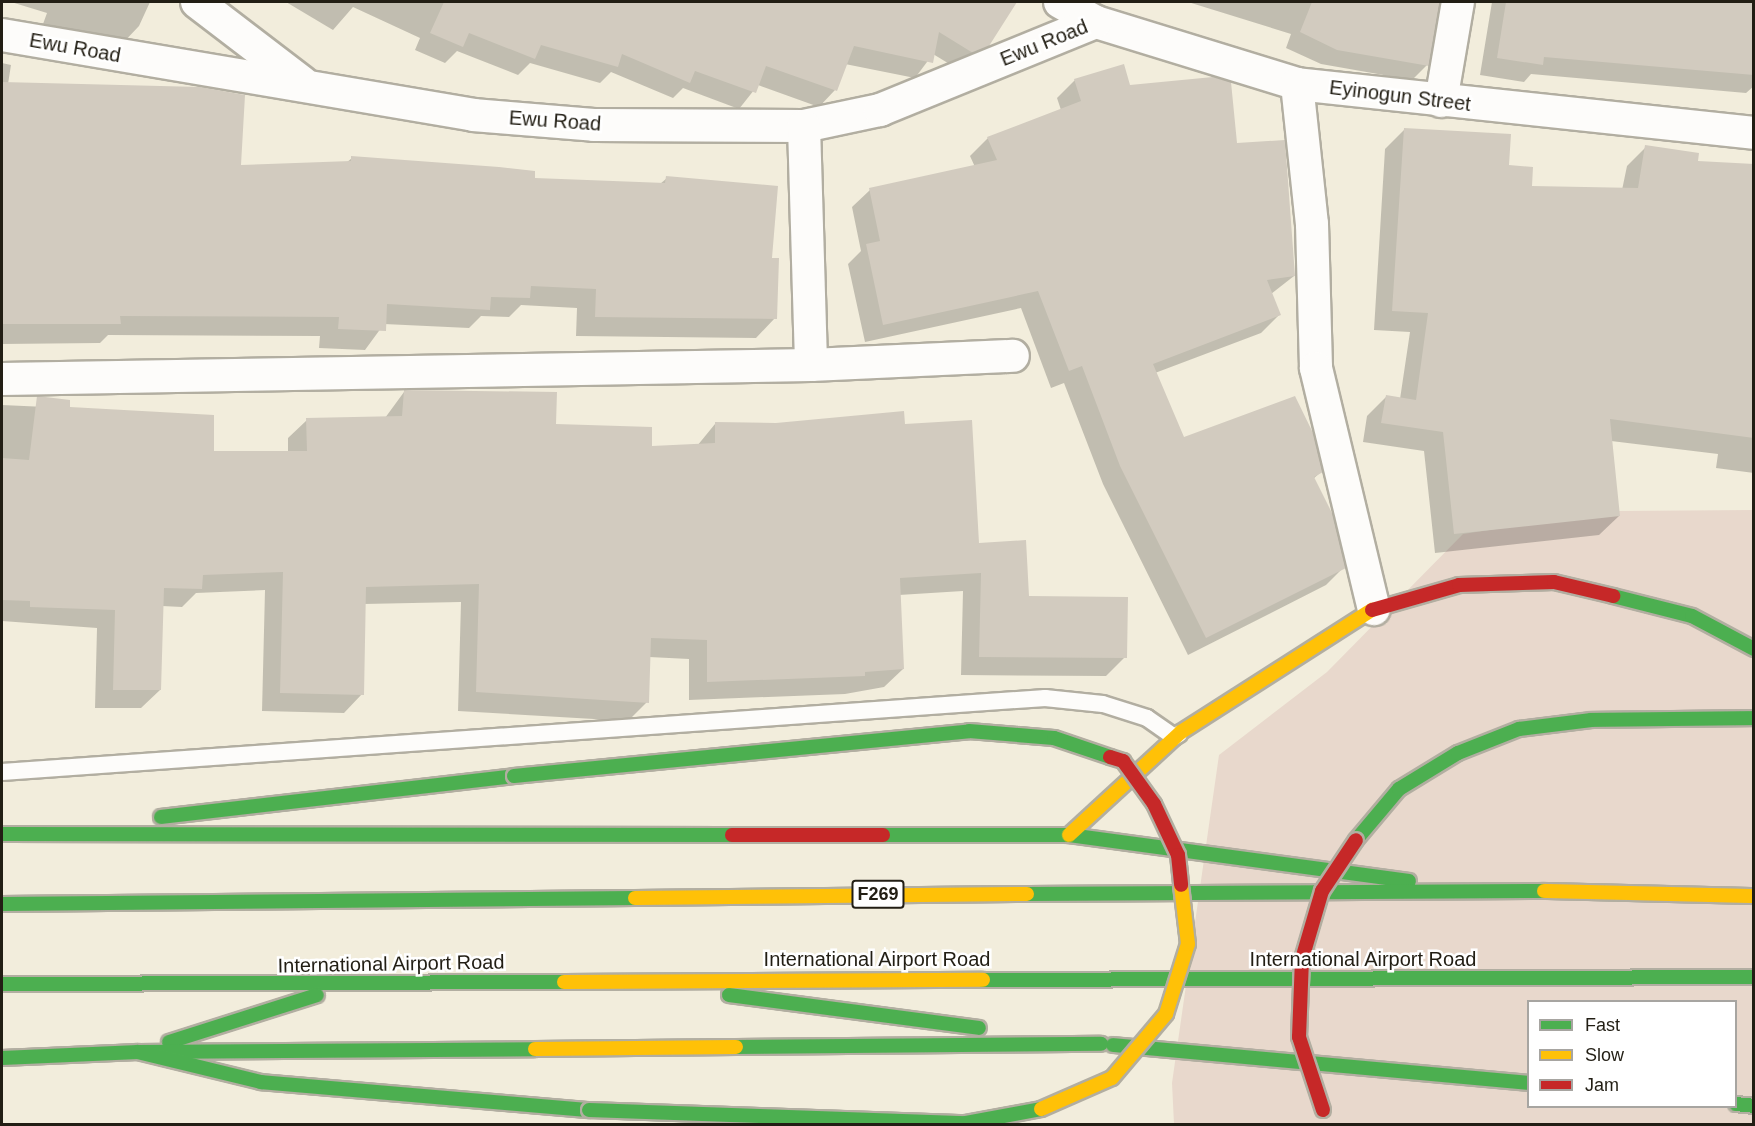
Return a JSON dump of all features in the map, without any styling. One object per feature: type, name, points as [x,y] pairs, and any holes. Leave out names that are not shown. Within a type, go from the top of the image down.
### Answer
[{"type":"main road","points":[[1069,835],[1181,732],[1374,609],[1459,585],[1554,582],[1692,616],[1754,650]]},
{"type":"main road","points":[[1330,1125],[1299,1037],[1302,959],[1322,891],[1356,840],[1399,789],[1458,753],[1519,729],[1590,720],[1754,718]]},
{"type":"main road","points":[[4,834],[514,776],[969,731],[1054,738],[1123,761],[1154,804],[1178,855],[1188,944],[1166,1014],[1112,1078],[1054,1107],[966,1123],[589,1110],[261,1082],[138,1052]]},
{"type":"main road","points":[[4,834],[1069,835],[1476,890]]},
{"type":"main road","name":"F269","points":[[2,904],[1476,890],[1754,896]]},
{"type":"main road","name":"International Airport Road","points":[[2,984],[345,986],[597,978],[1754,977]]},
{"type":"main road","points":[[597,978],[1101,1044],[1527,1083]]},
{"type":"main road","points":[[138,1052],[345,986]]},
{"type":"main road","points":[[2,1058],[138,1052],[1101,1044]]},
{"type":"main road","points":[[1737,1104],[1754,1106]]},
{"type":"street","points":[[196,2],[309,87]]},
{"type":"street","name":"Eyinogun Street","points":[[1060,2],[1096,22],[1297,84],[1754,133]]},
{"type":"street","points":[[1441,101],[1458,2]]},
{"type":"street","name":"Ewu Road","points":[[2,35],[473,115],[594,125],[804,126],[880,110],[1096,22]]},
{"type":"street","points":[[1297,84],[1312,224],[1316,368],[1374,609]]},
{"type":"street","points":[[804,126],[811,365]]},
{"type":"street","points":[[2,380],[811,365],[1013,356]]},
{"type":"lane","points":[[2,772],[1045,698],[1103,704],[1147,718],[1174,737],[1181,732]]},
{"type":"shaded area","points":[[1753,510],[1753,1124],[1174,1124],[1172,1083],[1219,755],[1327,672],[1463,534],[1616,511]]},
{"type":"building","points":[[444,2],[1017,2],[989,46],[973,53],[939,32],[933,63],[854,46],[837,91],[766,66],[756,93],[695,71],[690,83],[622,54],[618,67],[541,45],[535,59],[469,33],[463,47],[430,33]]},
{"type":"building","points":[[1312,2],[1440,2],[1429,66],[1337,50],[1300,32]]},
{"type":"building","points":[[1506,2],[1754,2],[1754,75],[1544,57],[1543,65],[1497,58]]},
{"type":"building","points":[[1124,64],[1130,85],[1213,77],[1231,82],[1237,143],[1285,140],[1295,276],[1267,280],[1281,315],[1153,364],[1184,437],[1295,396],[1313,433],[1323,472],[1314,477],[1333,515],[1346,568],[1206,638],[1120,466],[1082,366],[1069,371],[1038,291],[883,325],[866,244],[880,241],[869,188],[997,160],[987,137],[1081,101],[1074,79]]},
{"type":"building","points":[[2,82],[200,87],[245,95],[241,165],[351,161],[351,156],[535,171],[535,178],[665,183],[666,176],[778,186],[772,258],[779,258],[777,319],[595,317],[596,289],[531,286],[530,298],[491,297],[490,310],[387,304],[386,331],[338,329],[339,317],[120,316],[121,324],[2,324]]},
{"type":"building","points":[[1404,128],[1511,134],[1509,165],[1533,167],[1532,186],[1638,188],[1645,145],[1699,153],[1698,161],[1754,164],[1754,438],[1610,419],[1620,516],[1454,534],[1443,432],[1381,423],[1386,395],[1416,400],[1428,313],[1392,311]]},
{"type":"building","points":[[404,390],[557,392],[556,424],[652,427],[652,446],[715,443],[715,422],[776,423],[904,411],[905,424],[972,420],[979,543],[1026,540],[1029,596],[1128,597],[1127,658],[979,657],[981,573],[900,578],[904,669],[865,672],[865,676],[707,682],[707,640],[651,638],[649,703],[476,692],[479,584],[366,587],[364,695],[280,693],[283,572],[203,575],[202,589],[164,588],[161,690],[113,690],[115,610],[30,607],[30,601],[2,600],[2,458],[29,460],[37,396],[70,400],[70,407],[214,415],[214,451],[307,451],[306,418],[402,416]]},
{"type":"traffic: fast","points":[[1613,596],[1692,616],[1754,649]]},
{"type":"traffic: fast","points":[[1356,840],[1399,789],[1458,753],[1519,729],[1591,720],[1754,718]]},
{"type":"traffic: fast","points":[[514,776],[969,731],[1054,738],[1110,757]]},
{"type":"traffic: fast","points":[[161,817],[514,776]]},
{"type":"traffic: fast","points":[[2,834],[732,835]]},
{"type":"traffic: fast","points":[[883,835],[1069,835],[1409,881]]},
{"type":"traffic: fast","points":[[1027,894],[1544,891]]},
{"type":"traffic: fast","points":[[2,904],[635,898]]},
{"type":"traffic: fast","points":[[983,980],[1754,977]]},
{"type":"traffic: fast","points":[[2,984],[564,982]]},
{"type":"traffic: fast","points":[[169,1042],[317,995]]},
{"type":"traffic: fast","points":[[729,995],[979,1028]]},
{"type":"traffic: fast","points":[[736,1047],[1101,1044]]},
{"type":"traffic: fast","points":[[1113,1045],[1527,1083]]},
{"type":"traffic: fast","points":[[138,1052],[535,1049]]},
{"type":"traffic: fast","points":[[2,1058],[138,1052],[261,1082],[589,1110]]},
{"type":"traffic: fast","points":[[1737,1104],[1754,1106]]},
{"type":"traffic: fast","points":[[589,1110],[966,1123],[1041,1109]]},
{"type":"traffic: slow","points":[[1069,835],[1181,732],[1372,610]]},
{"type":"traffic: slow","points":[[1041,1109],[1112,1078],[1166,1014],[1188,944],[1181,885]]},
{"type":"traffic: slow","points":[[1544,891],[1754,896]]},
{"type":"traffic: slow","points":[[635,898],[1027,894]]},
{"type":"traffic: slow","points":[[564,982],[983,980]]},
{"type":"traffic: slow","points":[[535,1049],[736,1047]]},
{"type":"traffic: jam","points":[[1372,610],[1459,585],[1554,582],[1613,596]]},
{"type":"traffic: jam","points":[[1110,757],[1123,761],[1154,804],[1178,855],[1181,885]]},
{"type":"traffic: jam","points":[[732,835],[883,835]]},
{"type":"traffic: jam","points":[[1323,1110],[1299,1037],[1302,959],[1322,891],[1356,840]]}]
